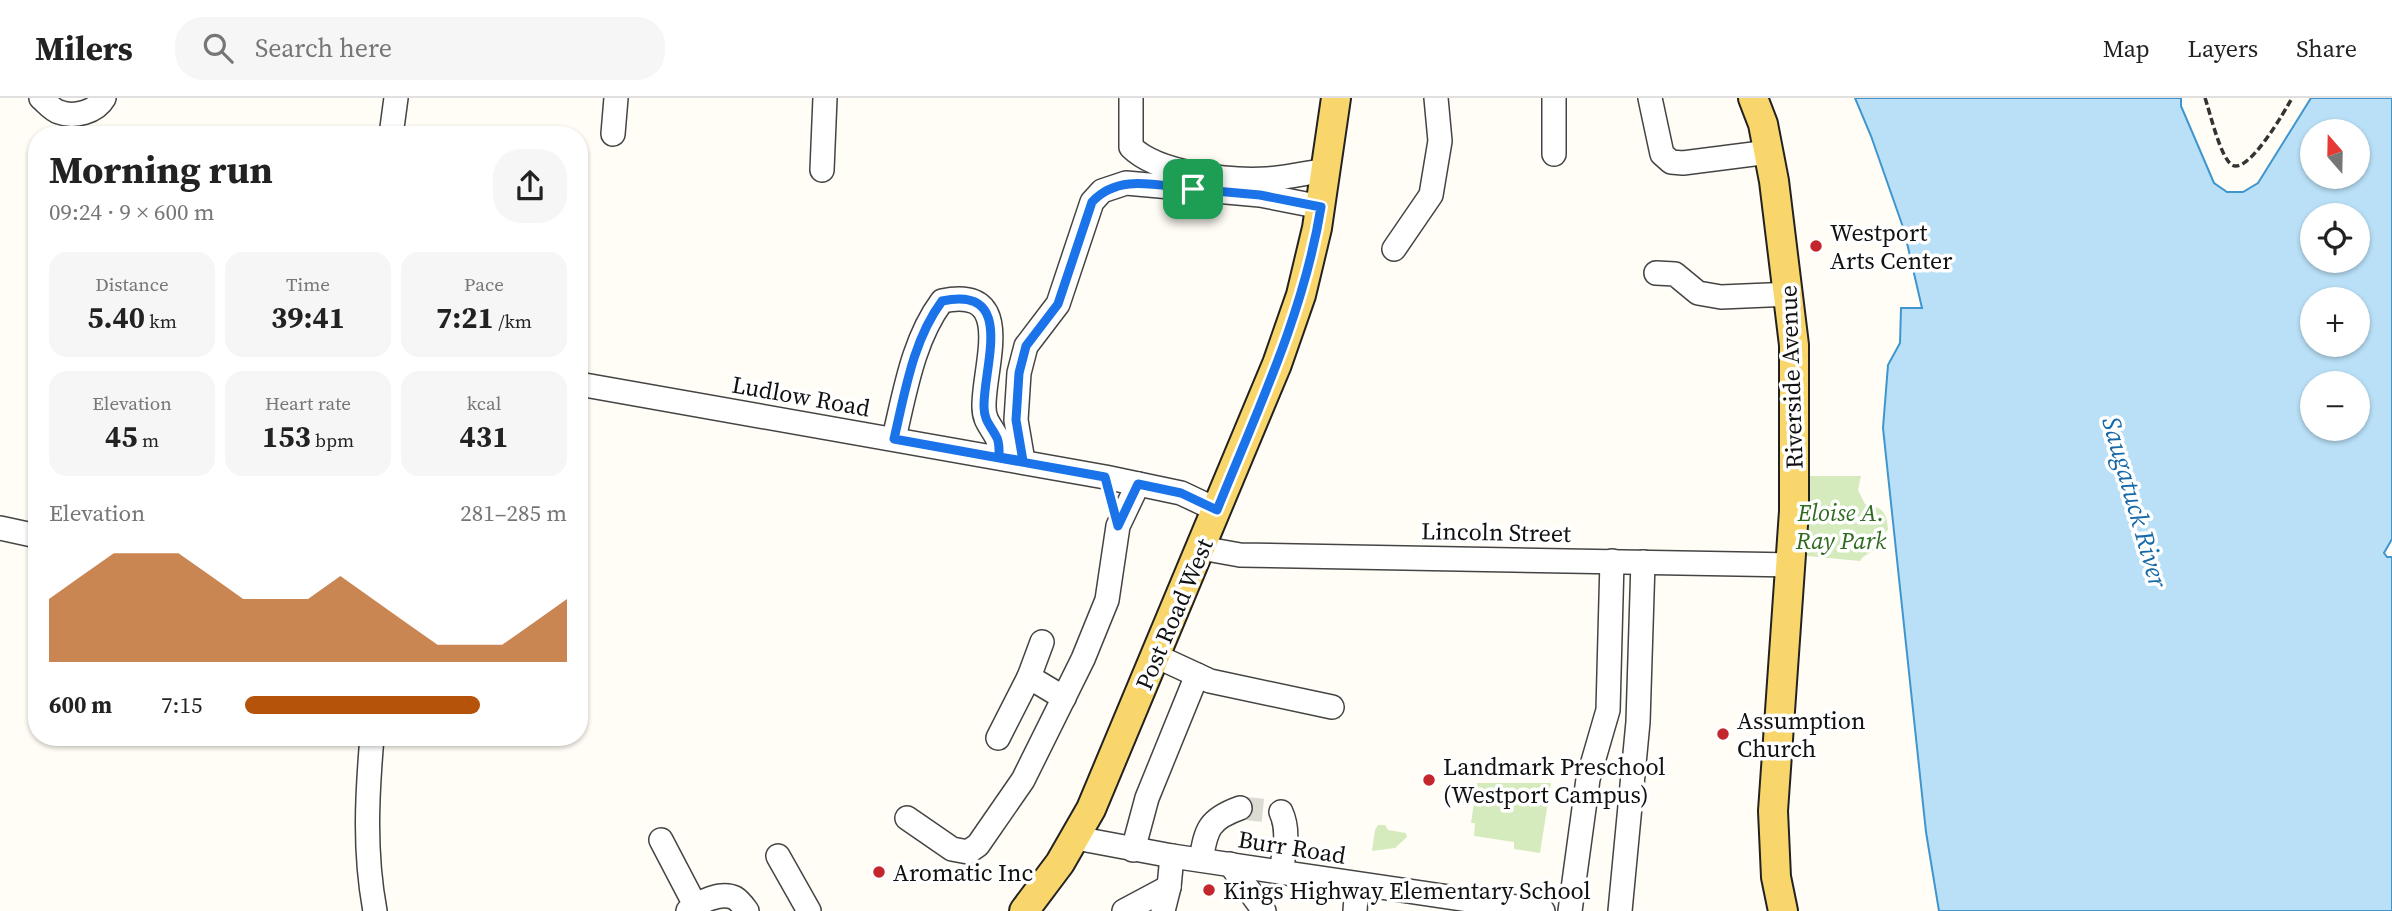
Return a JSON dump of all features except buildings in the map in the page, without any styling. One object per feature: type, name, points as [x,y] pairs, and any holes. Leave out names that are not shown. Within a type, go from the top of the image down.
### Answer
[{"type":"main road","name":"Post Road West","points":[[1024,911],[1076,838],[1105,780],[1290,330],[1301,295],[1321,207],[1336,98]]},
{"type":"main road","name":"Riverside Avenue","points":[[1753,98],[1763,124],[1769,152],[1794,345],[1794,511],[1773,811],[1776,877],[1783,911]]},
{"type":"street","points":[[41,98],[58,112],[79,114],[100,106],[104,98]]},
{"type":"street","points":[[392,126],[396,98]]},
{"type":"street","points":[[613,134],[616,98]]},
{"type":"street","points":[[822,170],[825,98]]},
{"type":"street","points":[[1131,98],[1131,147],[1141,157],[1173,168],[1231,178],[1266,179],[1326,170]]},
{"type":"street","points":[[1394,249],[1431,195],[1440,141],[1436,98]]},
{"type":"street","points":[[1554,98],[1554,155]]},
{"type":"street","points":[[1650,98],[1662,154],[1671,162],[1684,163],[1769,152]]},
{"type":"street","points":[[1023,461],[1016,420],[1019,373],[1026,346],[1058,304],[1092,202],[1102,191],[1126,183],[1260,195],[1321,207]]},
{"type":"street","points":[[1656,273],[1675,274],[1698,293],[1721,297],[1789,294]]},
{"type":"street","points":[[894,439],[908,378],[928,319],[942,301],[956,298],[974,300],[984,308],[989,321],[991,345],[984,403],[985,416],[998,442],[999,457]]},
{"type":"street","name":"Ludlow Road","points":[[588,386],[1105,477],[1181,493],[1217,510]]},
{"type":"street","points":[[1105,477],[1118,526]]},
{"type":"street","points":[[907,818],[952,849],[968,852],[978,845],[1023,780],[1083,659],[1107,600],[1118,526],[1138,484]]},
{"type":"street","points":[[0,528],[28,534]]},
{"type":"street","name":"Lincoln Street","points":[[1201,548],[1240,555],[1790,565]]},
{"type":"street","points":[[1570,911],[1588,779],[1608,710],[1612,561]]},
{"type":"street","points":[[1620,911],[1637,741],[1643,562]]},
{"type":"street","points":[[998,738],[1029,677],[1042,642]]},
{"type":"street","points":[[1156,656],[1197,676],[1230,687],[1332,706]]},
{"type":"street","points":[[1133,850],[1147,798],[1197,676]]},
{"type":"street","points":[[1029,677],[1064,698]]},
{"type":"street","points":[[1602,737],[1637,741]]},
{"type":"street","points":[[371,746],[366,827],[368,868],[375,911]]},
{"type":"street","points":[[1201,860],[1205,832],[1216,819],[1240,808]]},
{"type":"street","points":[[1281,812],[1286,823],[1286,837],[1281,872]]},
{"type":"street","name":"Burr Road","points":[[1076,838],[1133,850],[1543,911]]},
{"type":"street","points":[[661,840],[691,908],[709,899],[726,896],[735,898],[747,911]]},
{"type":"street","points":[[778,856],[809,911]]},
{"type":"street","points":[[1163,911],[1172,856]]},
{"type":"street","points":[[1230,864],[1264,911]]},
{"type":"street","points":[[1355,911],[1357,884]]},
{"type":"street","points":[[1125,911],[1169,887]]},
{"type":"path","points":[[2205,98],[2226,155],[2231,164],[2236,166],[2241,166],[2251,159],[2292,98]]},
{"type":"green space","name":"Eloise A. Ray Park","points":[[1810,476],[1861,476],[1858,490],[1865,504],[1876,507],[1885,515],[1888,530],[1874,549],[1860,561],[1807,556]]},
{"type":"green space","points":[[1477,783],[1551,783],[1540,853],[1514,849],[1514,842],[1474,836],[1475,823],[1471,823]]},
{"type":"green space","points":[[1378,825],[1406,833],[1407,837],[1395,848],[1372,851]]},
{"type":"water","name":"Saugatuck River","points":[[1855,98],[2181,98],[2181,106],[2214,183],[2227,192],[2243,192],[2258,183],[2311,98],[2392,98],[2392,539],[2384,553],[2387,557],[2392,557],[2392,911],[1939,911],[1926,832],[1883,428],[1888,365],[1900,343],[1901,308],[1922,308],[1904,230]]},
{"type":"tunnel","points":[[1240,808],[1281,812]]},
{"type":"place","name":"Westport Arts Center","points":[[1816,246]]},
{"type":"place","name":"Assumption Church","points":[[1723,734]]},
{"type":"place","name":"Landmark Preschool (Westport Campus)","points":[[1429,780]]},
{"type":"place","name":"Aromatic Inc","points":[[879,872]]},
{"type":"place","name":"Kings Highway Elementary School","points":[[1209,890]]},
{"type":"route","points":[[1126,183],[1193,189],[1260,195],[1321,207],[1301,295],[1290,330],[1217,510],[1181,493],[1138,484],[1118,526],[1105,477],[894,439],[908,378],[928,319],[942,301],[956,298],[974,300],[984,308],[989,321],[991,345],[985,416],[996,435],[999,457],[1023,461],[1016,420],[1019,373],[1026,346],[1058,304],[1092,202],[1102,191],[1126,183]]}]
